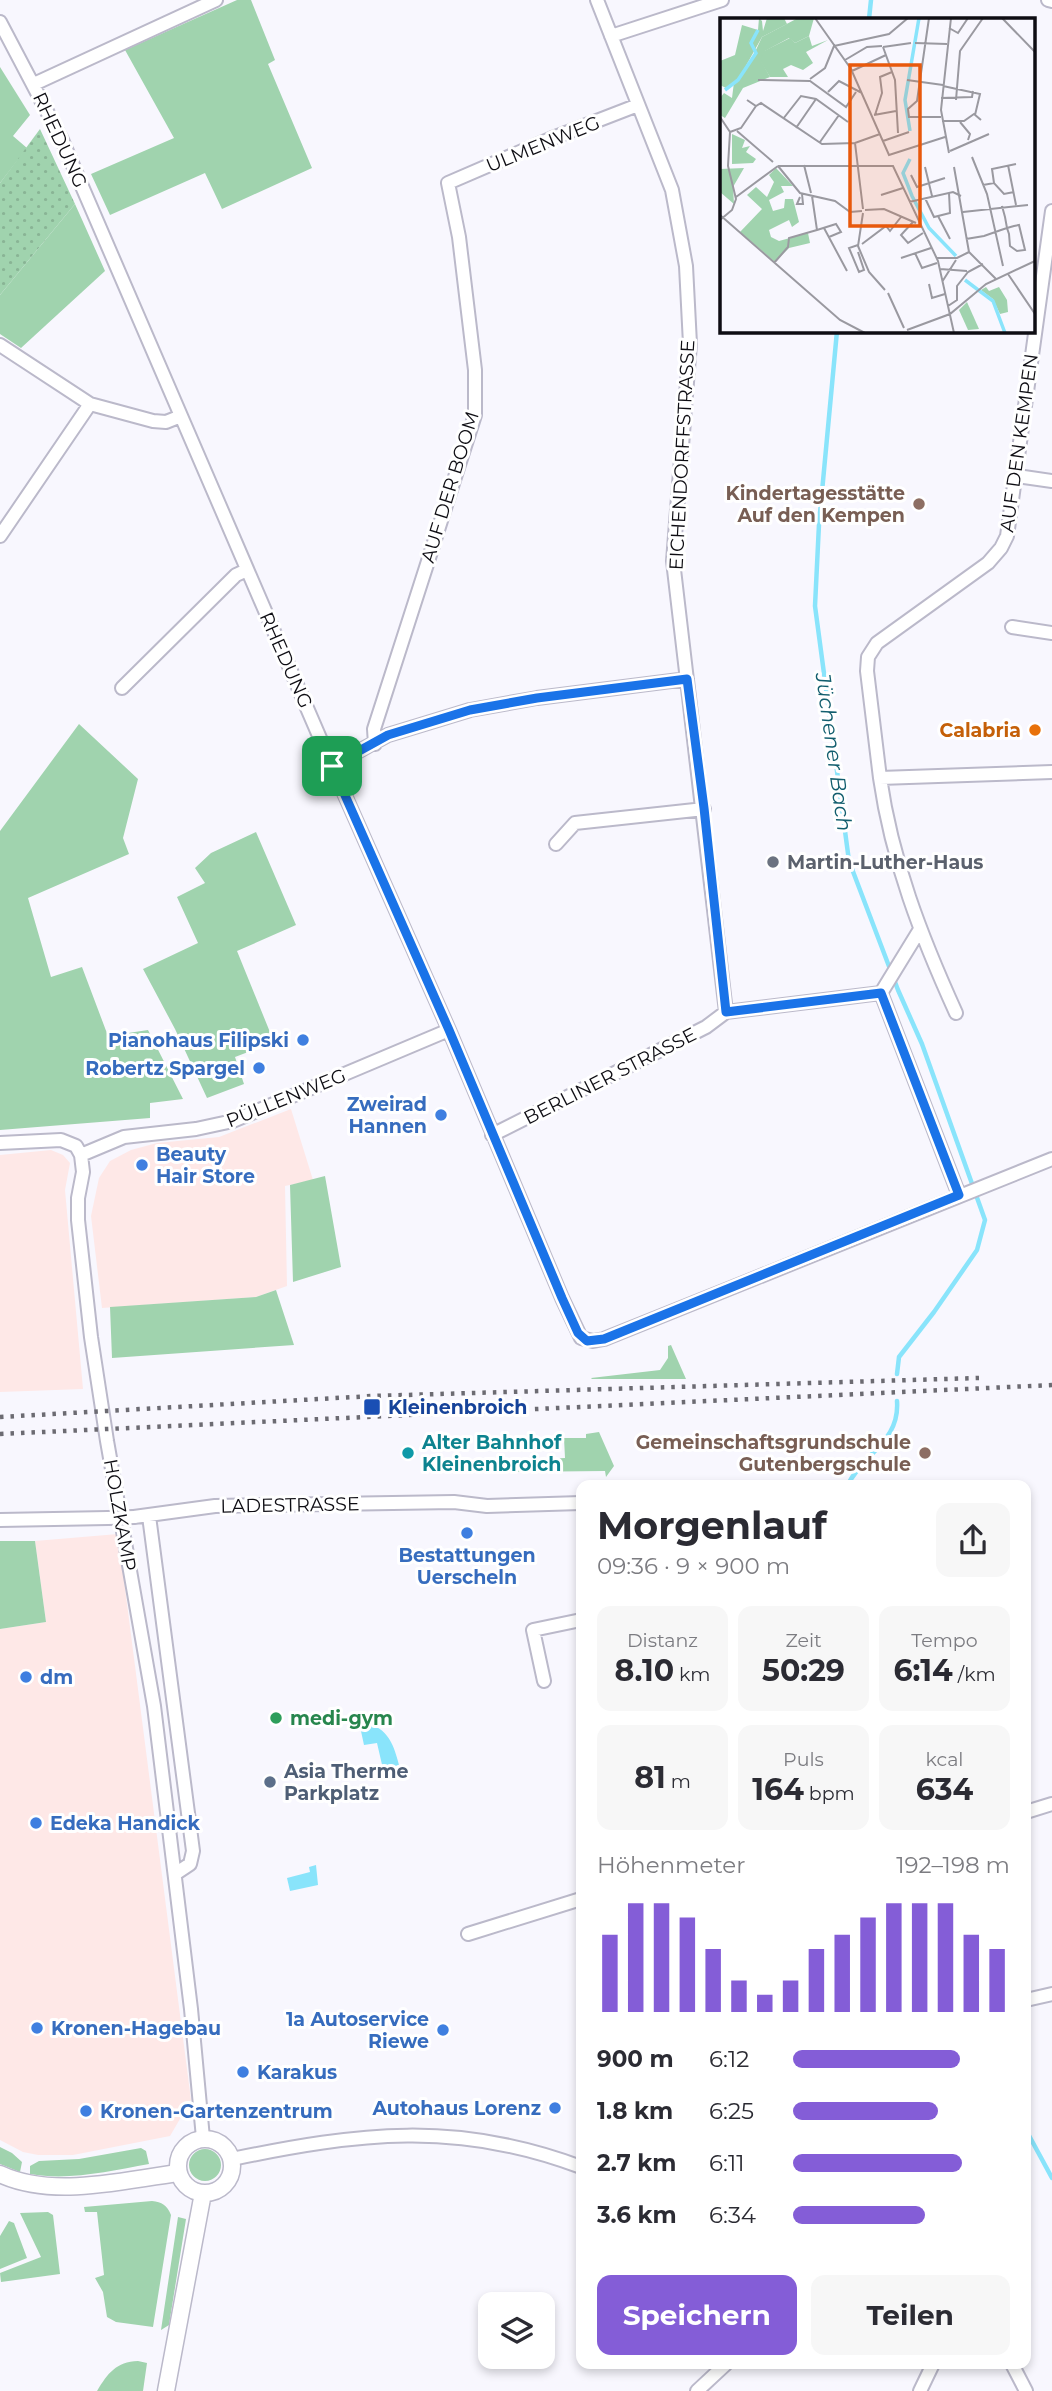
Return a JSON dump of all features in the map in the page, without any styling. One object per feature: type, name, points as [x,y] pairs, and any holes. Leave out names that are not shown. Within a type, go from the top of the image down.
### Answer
[{"type":"street","points":[[34,84],[216,0]]},
{"type":"street","name":"EICHENDORFFSTRASSE","points":[[597,0],[672,190],[687,266],[690,353],[673,561],[726,1012]]},
{"type":"street","points":[[611,36],[722,0]]},
{"type":"street","name":"RHEDUNG","points":[[0,22],[67,153],[449,1030],[575,1328],[582,1338],[587,1341],[604,1339],[963,1193]]},
{"type":"street","name":"ULMENWEG","points":[[448,183],[638,105]]},
{"type":"street","name":"AUF DER BOOM","points":[[375,744],[374,729],[475,415],[475,370],[460,237],[448,183]]},
{"type":"street","name":"AUF DEN KEMPEN","points":[[956,1013],[919,931],[891,836],[880,778],[867,671],[870,652],[882,638],[997,554],[1009,529],[1049,252],[1052,211]]},
{"type":"street","points":[[0,345],[90,404],[153,421],[166,422],[181,416]]},
{"type":"street","points":[[0,536],[90,404]]},
{"type":"street","points":[[1017,476],[1052,481]]},
{"type":"street","points":[[122,688],[236,575],[247,570]]},
{"type":"street","points":[[1013,627],[1052,633]]},
{"type":"street","points":[[332,766],[388,735],[470,710],[687,679]]},
{"type":"street","points":[[880,778],[1052,772]]},
{"type":"street","points":[[556,844],[575,823],[704,808]]},
{"type":"street","points":[[883,990],[919,931]]},
{"type":"street","points":[[726,1012],[883,990]]},
{"type":"street","points":[[883,990],[963,1193],[1052,1159]]},
{"type":"street","name":"BERLINER STRASSE","points":[[492,1135],[706,1027],[726,1012]]},
{"type":"street","name":"PÜLLENWEG","points":[[81,1155],[124,1137],[208,1127],[233,1121],[449,1030]]},
{"type":"street","points":[[0,1143],[61,1140],[76,1146],[81,1155]]},
{"type":"street","name":"HOLZKAMP","points":[[81,1155],[83,1172],[78,1198],[78,1220],[91,1337],[151,1687],[176,1874],[203,2138]]},
{"type":"street","name":"LADESTRASSE","points":[[0,1520],[134,1517],[215,1507],[454,1502],[487,1506],[576,1503]]},
{"type":"street","name":"HOLZKAMP","points":[[149,1516],[193,1851],[190,1864],[176,1874]]},
{"type":"street","points":[[544,1681],[533,1630],[576,1620]]},
{"type":"street","points":[[1031,1810],[1052,1804]]},
{"type":"street","points":[[468,1934],[576,1901]]},
{"type":"street","points":[[1031,1999],[1052,1994]]},
{"type":"street","points":[[232,2159],[359,2137],[421,2134],[497,2143],[576,2166]]},
{"type":"street","points":[[203,2138],[224,2146],[232,2159],[233,2168],[226,2184],[219,2190],[203,2193],[187,2186],[178,2173],[179,2157],[183,2150],[188,2144],[203,2138]]},
{"type":"street","points":[[0,2174],[32,2184],[64,2186],[178,2173]]},
{"type":"street","points":[[166,2391],[203,2193]]},
{"type":"street","points":[[697,2391],[721,2369]]},
{"type":"street","points":[[920,2391],[931,2369]]},
{"type":"street","points":[[1015,2369],[1026,2391]]},
{"type":"shaded area","points":[[291,1109],[313,1180],[285,1186],[287,1286],[256,1297],[102,1308],[91,1216],[99,1178],[110,1161],[131,1150],[157,1143],[219,1137]]},
{"type":"shaded area","points":[[51,1150],[63,1155],[70,1163],[65,1190],[83,1389],[0,1392],[0,1155]]},
{"type":"shaded area","points":[[118,1534],[191,2100],[170,2136],[73,2155],[38,2155],[23,2152],[0,2140],[0,1629],[46,1622],[35,1541]]},
{"type":"green space","points":[[237,0],[251,0],[275,60],[268,64],[312,168],[222,209],[205,173],[110,215],[91,174],[174,138],[125,50]]},
{"type":"green space","points":[[0,67],[30,115],[13,136],[27,148],[0,183]]},
{"type":"green space","points":[[40,129],[75,204],[0,295],[0,183]]},
{"type":"green space","points":[[75,204],[105,271],[21,348],[0,334],[0,295]]},
{"type":"green space","points":[[79,724],[138,779],[123,838],[129,854],[28,898],[51,977],[82,967],[108,1036],[148,1030],[183,1099],[150,1103],[150,1118],[0,1130],[0,831]]},
{"type":"green space","points":[[256,832],[296,925],[237,951],[274,1042],[235,1057],[244,1084],[207,1098],[143,969],[198,943],[177,897],[205,883],[195,868],[211,853]]},
{"type":"green space","points":[[325,1176],[341,1267],[293,1282],[290,1185]]},
{"type":"green space","points":[[276,1290],[294,1345],[112,1358],[110,1307],[256,1297]]},
{"type":"green space","points":[[671,1345],[686,1379],[591,1378],[660,1370],[668,1358],[668,1346]]},
{"type":"green space","points":[[599,1432],[614,1466],[606,1477],[605,1471],[502,1472],[501,1461],[565,1458],[564,1438],[586,1438],[586,1434]]},
{"type":"green space","points":[[0,1541],[35,1541],[46,1622],[0,1629]]},
{"type":"green space","points":[[0,2147],[22,2162],[20,2172],[0,2164]]},
{"type":"green space","points":[[141,2148],[146,2151],[149,2164],[75,2176],[30,2174],[30,2166],[39,2161],[79,2159]]},
{"type":"green space","points":[[205,2149],[217,2153],[221,2165],[217,2177],[205,2181],[193,2177],[189,2165],[193,2153]]},
{"type":"green space","points":[[152,2201],[164,2205],[171,2215],[153,2327],[116,2322],[107,2317],[103,2292],[95,2278],[104,2275],[97,2212],[85,2212],[84,2207]]},
{"type":"green space","points":[[48,2212],[53,2215],[60,2274],[1,2282],[0,2273],[41,2257],[20,2213]]},
{"type":"green space","points":[[178,2217],[186,2219],[169,2325],[161,2330]]},
{"type":"green space","points":[[9,2221],[14,2223],[27,2258],[0,2269],[0,2236]]},
{"type":"green space","points":[[138,2361],[147,2363],[143,2391],[97,2391],[118,2366]]},
{"type":"water","points":[[359,1722],[376,1727],[387,1736],[399,1765],[383,1769],[377,1743],[364,1745]]},
{"type":"water","points":[[316,1865],[318,1885],[290,1891],[287,1878],[310,1872],[309,1867]]},
{"type":"waterway","name":"Jüchener Bach","points":[[869,18],[871,0]]},
{"type":"waterway","name":"Jüchener Bach","points":[[837,332],[819,524],[815,606],[849,861],[898,990],[922,1044],[985,1220],[977,1250],[899,1357],[897,1374]]},
{"type":"waterway","name":"Jüchener Bach","points":[[851,1480],[893,1427],[897,1401]]},
{"type":"waterway","name":"Jüchener Bach","points":[[1031,2139],[1052,2178]]},
{"type":"railway","points":[[0,1417],[372,1396],[979,1378]]},
{"type":"railway","points":[[0,1434],[1052,1385]]},
{"type":"place","name":"Kindertagesstätte Auf den Kempen","points":[[919,504]]},
{"type":"place","name":"Calabria","points":[[1035,730]]},
{"type":"place","name":"Martin-Luther-Haus","points":[[773,862]]},
{"type":"place","name":"Pianohaus Filipski","points":[[303,1040]]},
{"type":"place","name":"Robertz Spargel","points":[[259,1068]]},
{"type":"place","name":"Zweirad Hannen","points":[[441,1115]]},
{"type":"place","name":"Beauty Hair Store","points":[[142,1165]]},
{"type":"place","name":"Kleinenbroich","points":[[372,1407]]},
{"type":"place","name":"Alter Bahnhof Kleinenbroich","points":[[408,1453]]},
{"type":"place","name":"Gemeinschaftsgrundschule Gutenbergschule","points":[[925,1453]]},
{"type":"place","name":"Bestattungen Uerscheln","points":[[467,1533]]},
{"type":"place","name":"dm","points":[[26,1677]]},
{"type":"place","name":"medi-gym","points":[[276,1718]]},
{"type":"place","name":"Asia Therme Parkplatz","points":[[270,1782]]},
{"type":"place","name":"Edeka Handick","points":[[36,1823]]},
{"type":"place","name":"Kronen-Hagebau","points":[[37,2028]]},
{"type":"place","name":"1a Autoservice Riewe","points":[[443,2030]]},
{"type":"place","name":"Karakus","points":[[243,2072]]},
{"type":"place","name":"Autohaus Lorenz","points":[[555,2108]]},
{"type":"place","name":"Kronen-Gartenzentrum","points":[[86,2111]]},
{"type":"route","points":[[687,679],[726,1012],[881,993],[959,1195],[604,1339],[587,1341],[582,1338],[575,1328],[449,1030],[332,766],[388,735],[470,710],[537,698],[687,679]]}]
